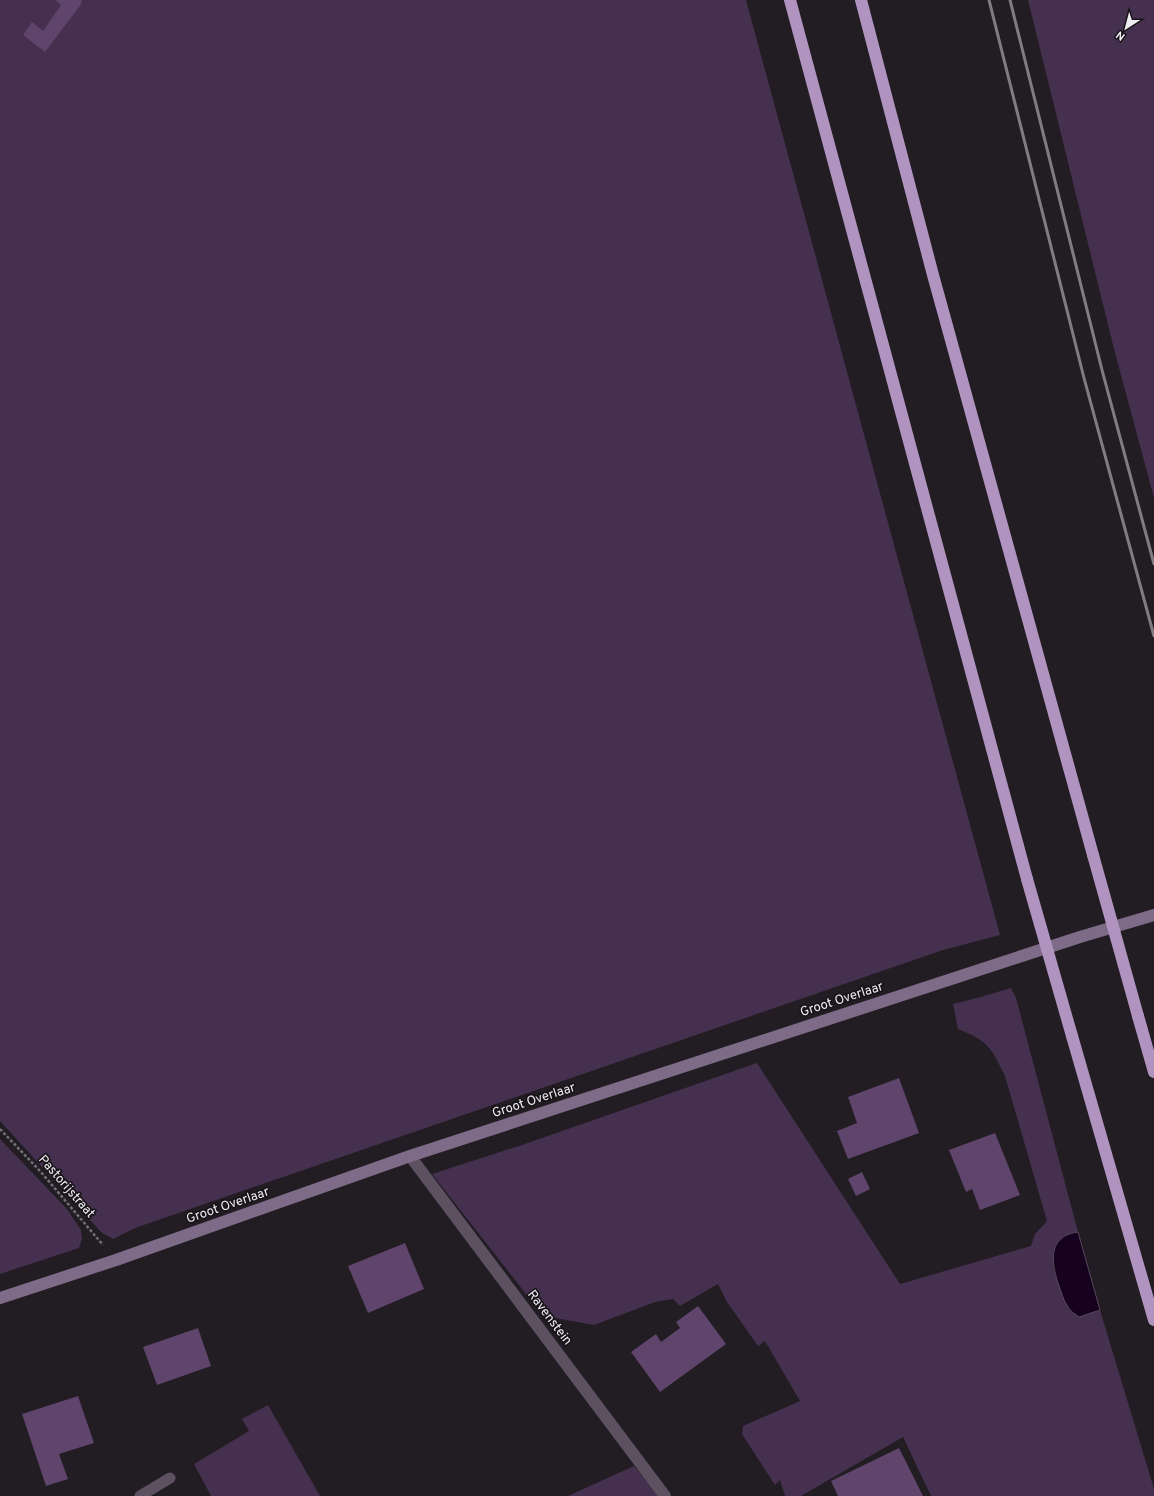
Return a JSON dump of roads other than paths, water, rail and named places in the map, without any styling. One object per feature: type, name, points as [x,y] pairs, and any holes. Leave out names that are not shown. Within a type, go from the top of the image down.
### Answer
[{"type":"highway","points":[[790,0],[1027,879],[1154,1320]]},
{"type":"highway","points":[[861,0],[933,275],[1154,1072]]},
{"type":"main road","name":"Groot Overlaar","points":[[0,1298],[116,1260],[410,1156],[1080,936],[1154,915]]},
{"type":"street","name":"Ravenstein","points":[[410,1156],[665,1496]]},
{"type":"lane","points":[[140,1496],[170,1478]]},
{"type":"railway","points":[[989,0],[1084,378],[1154,636]]},
{"type":"railway","points":[[1010,0],[1102,370],[1154,564]]}]
